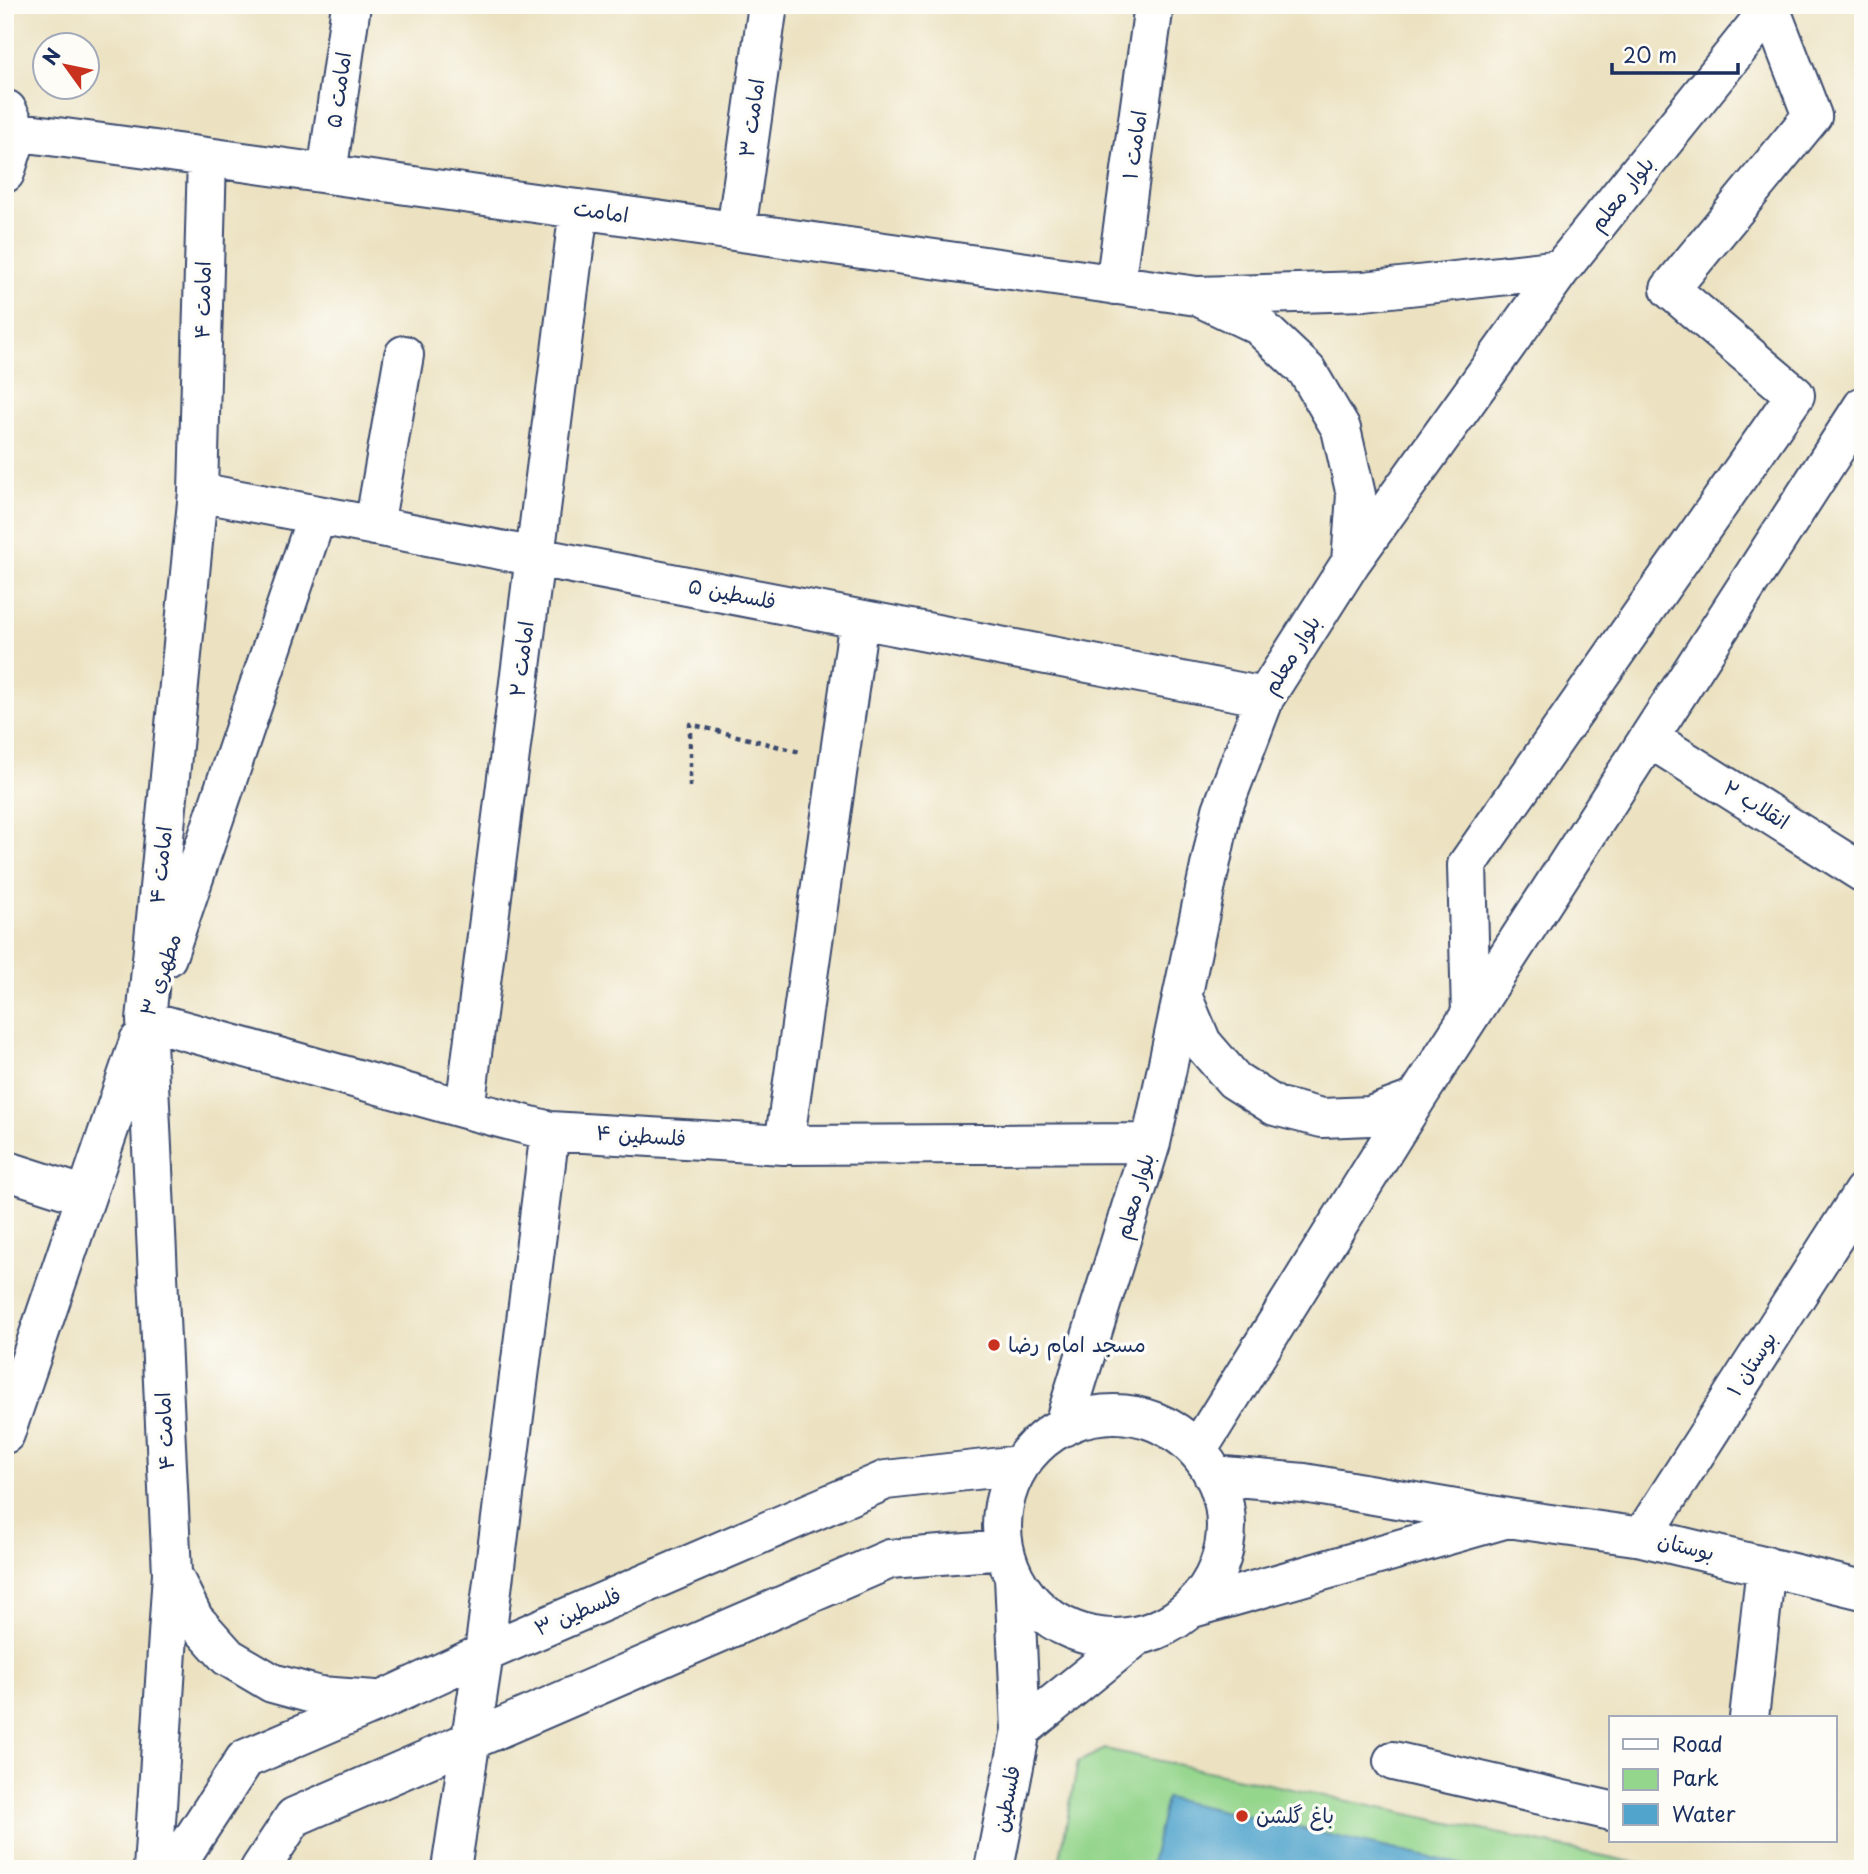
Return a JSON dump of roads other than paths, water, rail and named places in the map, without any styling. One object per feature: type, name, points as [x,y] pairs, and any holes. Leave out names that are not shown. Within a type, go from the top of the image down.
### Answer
[{"type":"street","name":"امامت ۵","points":[[327,174],[351,5]]},
{"type":"street","name":"امامت ۳","points":[[736,232],[768,5]]},
{"type":"street","name":"امامت ۱","points":[[1115,285],[1154,5]]},
{"type":"street","name":"بلوار معلم","points":[[1063,1427],[1151,1143],[1222,810],[1265,697],[1351,562],[1561,269],[1771,6]]},
{"type":"street","points":[[1471,1014],[1467,865],[1795,395],[1670,289],[1812,116],[1771,6]]},
{"type":"street","name":"امامت","points":[[10,123],[207,157],[1197,296]]},
{"type":"street","points":[[5,173],[10,123]]},
{"type":"street","name":"امامت ۴","points":[[153,1869],[172,1573],[146,1020],[198,492],[207,157]]},
{"type":"street","name":"امامت ۲","points":[[465,1109],[579,209]]},
{"type":"street","points":[[1197,296],[1364,291],[1561,269]]},
{"type":"street","points":[[1197,296],[1258,325],[1307,371],[1314,383],[1340,429],[1356,495],[1351,562]]},
{"type":"street","points":[[374,526],[404,355]]},
{"type":"street","points":[[1205,1463],[1416,1099],[1863,407]]},
{"type":"street","name":"فلسطین ۵","points":[[198,492],[1265,697]]},
{"type":"street","name":"مطهری ۳","points":[[5,1434],[317,515]]},
{"type":"street","points":[[784,1145],[859,619]]},
{"type":"street","name":"انقلاب ۲","points":[[1649,738],[1863,873]]},
{"type":"street","points":[[1183,998],[1202,1043],[1234,1080],[1275,1106],[1322,1118],[1370,1116],[1416,1099]]},
{"type":"street","name":"فلسطین ۴","points":[[146,1020],[550,1131],[784,1145],[1151,1143]]},
{"type":"street","points":[[451,1869],[484,1653],[550,1131]]},
{"type":"street","points":[[5,1170],[86,1196]]},
{"type":"street","name":"بوستان ۱","points":[[1642,1536],[1863,1192]]},
{"type":"street","points":[[1009,1564],[1030,1602],[1053,1620],[1079,1633],[1108,1639],[1137,1636],[1165,1626],[1189,1609],[1208,1587],[1220,1560],[1226,1532],[1223,1502],[1205,1463],[1175,1432],[1148,1419],[1120,1414],[1090,1416],[1063,1427],[1039,1443],[1020,1465],[1007,1492],[1002,1521],[1009,1564],[1021,1730]]},
{"type":"street","name":"بوستان","points":[[1205,1463],[1508,1518],[1642,1536],[1863,1590]]},
{"type":"street","name":"فلسطین ۳","points":[[182,1858],[246,1759],[886,1480],[1020,1465]]},
{"type":"street","points":[[1189,1609],[1508,1518]]},
{"type":"street","points":[[260,1869],[294,1817],[890,1559],[1009,1564]]},
{"type":"street","points":[[1749,1716],[1766,1566]]},
{"type":"street","points":[[172,1573],[194,1619],[228,1657],[272,1683],[320,1696],[380,1701]]},
{"type":"street","points":[[1021,1730],[1137,1636]]},
{"type":"street","name":"فلسطین","points":[[994,1869],[1021,1730]]},
{"type":"street","points":[[1393,1761],[1609,1811]]},
{"type":"water","points":[[1166,1798],[1481,1869],[1171,1869],[1151,1864]]},
{"type":"place","name":"مسجد امام رضا","points":[[994,1345]]},
{"type":"place","name":"باغ گلشن","points":[[1242,1816]]}]
